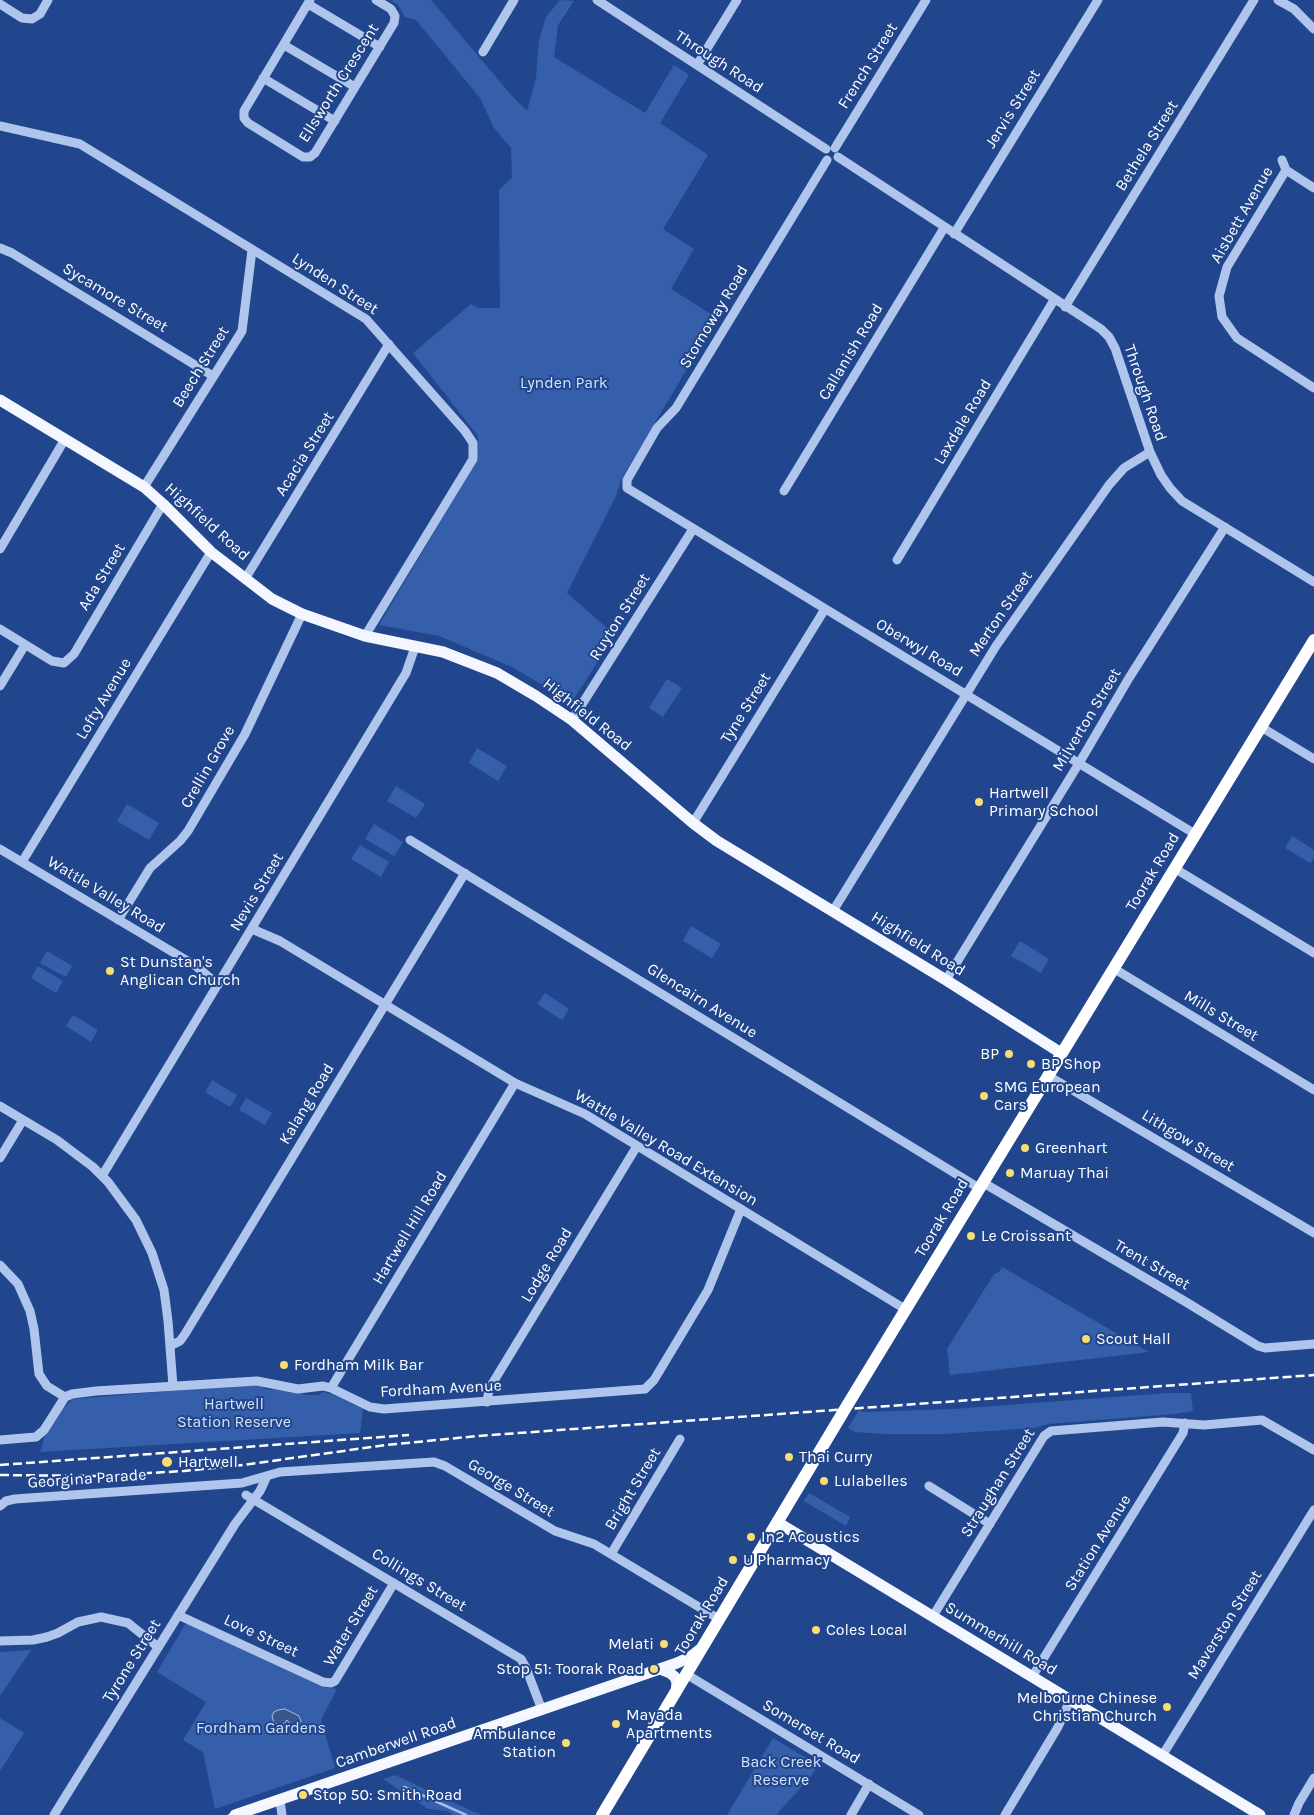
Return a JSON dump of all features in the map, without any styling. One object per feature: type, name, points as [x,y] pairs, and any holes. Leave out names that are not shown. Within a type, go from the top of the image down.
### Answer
[{"type":"highway","name":"Toorak Road","points":[[602,1815],[905,1309],[1314,640]]},
{"type":"main road","name":"Highfield Road","points":[[0,400],[144,487],[211,552],[272,598],[302,614],[366,636],[442,652],[498,673],[536,696],[572,720],[693,823],[717,841],[946,980],[1061,1053]]},
{"type":"main road","name":"Summerhill Road","points":[[777,1522],[1260,1815]]},
{"type":"main road","name":"Camberwell Road","points":[[235,1815],[686,1660],[704,1644]]},
{"type":"main road","points":[[660,1669],[675,1677],[677,1683],[676,1692]]},
{"type":"street","points":[[0,4],[22,18],[32,19],[40,14],[48,0]]},
{"type":"street","name":"Ellsworth Crescent","points":[[309,2],[244,111],[244,118],[248,123],[303,157],[315,153],[394,23],[391,9],[376,0]]},
{"type":"street","points":[[483,52],[514,0]]},
{"type":"street","name":"Through Road","points":[[597,0],[833,151],[944,228],[1100,329],[1109,337],[1115,348],[1150,452],[1161,475],[1170,488],[1182,501],[1314,582]]},
{"type":"street","points":[[697,65],[737,0]]},
{"type":"street","name":"French Street","points":[[833,151],[926,0]]},
{"type":"street","name":"Jervis Street","points":[[954,234],[1098,0]]},
{"type":"street","name":"Bethela Street","points":[[1065,307],[1254,0]]},
{"type":"street","points":[[1278,0],[1294,10],[1314,28]]},
{"type":"street","points":[[309,2],[380,47]]},
{"type":"street","points":[[284,45],[355,87]]},
{"type":"street","points":[[264,78],[335,121]]},
{"type":"street","name":"Lynden Street","points":[[0,126],[80,144],[366,320],[465,431],[473,443],[473,459],[366,636]]},
{"type":"street","name":"Stornoway Road","points":[[627,488],[627,480],[657,428],[676,408],[827,160],[834,160],[833,151]]},
{"type":"street","name":"Aisbett Avenue","points":[[1282,160],[1286,170],[1227,267],[1219,296],[1222,317],[1237,338],[1313,385]]},
{"type":"street","points":[[1286,170],[1314,188]]},
{"type":"street","name":"Callanish Road","points":[[784,492],[944,228]]},
{"type":"street","name":"Sycamore Street","points":[[0,248],[12,253],[213,376]]},
{"type":"street","name":"Beech Street","points":[[144,487],[242,331],[252,250]]},
{"type":"street","name":"Laxdale Road","points":[[897,560],[1054,300]]},
{"type":"street","name":"Acacia Street","points":[[246,578],[389,344]]},
{"type":"street","points":[[0,548],[66,439]]},
{"type":"street","name":"Merton Street","points":[[834,911],[996,646],[1109,485],[1124,468],[1150,452]]},
{"type":"street","name":"Oberwyl Road","points":[[627,488],[1195,834]]},
{"type":"street","name":"Ada Street","points":[[25,645],[52,661],[64,663],[74,654],[163,504]]},
{"type":"street","name":"Milverton Street","points":[[946,980],[1079,764],[1129,678],[1225,527]]},
{"type":"street","name":"Ruyton Street","points":[[572,720],[693,529]]},
{"type":"street","name":"Lofty Avenue","points":[[22,862],[211,552]]},
{"type":"street","name":"Tyne Street","points":[[693,823],[825,609]]},
{"type":"street","name":"Crellin Grove","points":[[118,920],[150,868],[180,842],[188,831],[239,746],[302,614]]},
{"type":"street","points":[[0,629],[25,645],[0,686]]},
{"type":"street","name":"Nevis Street","points":[[102,1176],[406,673],[415,647]]},
{"type":"street","points":[[1261,727],[1314,759]]},
{"type":"street","name":"Glencairn Avenue","points":[[410,840],[981,1185]]},
{"type":"street","name":"Wattle Valley Road","points":[[0,849],[220,981]]},
{"type":"street","points":[[1174,868],[1314,953]]},
{"type":"street","name":"Kalang Road","points":[[170,1346],[180,1341],[185,1334],[465,873]]},
{"type":"street","name":"Wattle Valley Road Extension","points":[[254,925],[515,1083],[579,1111],[905,1309]]},
{"type":"street","name":"Mills Street","points":[[1113,968],[1314,1090]]},
{"type":"street","name":"Lithgow Street","points":[[1047,1075],[1314,1233]]},
{"type":"street","name":"Hartwell Hill Road","points":[[331,1388],[515,1083]]},
{"type":"street","points":[[0,1106],[67,1147],[102,1176],[136,1220],[152,1253],[165,1298],[173,1386]]},
{"type":"street","points":[[0,1158],[23,1120]]},
{"type":"street","name":"Lodge Road","points":[[487,1402],[489,1389],[637,1146]]},
{"type":"street","name":"Trent Street","points":[[981,1185],[1194,1307],[1258,1346],[1265,1348],[1314,1344]]},
{"type":"street","name":"Fordham Avenue","points":[[65,1397],[82,1393],[257,1381],[298,1389],[323,1386],[378,1409],[642,1390],[648,1387],[708,1290],[741,1209]]},
{"type":"street","points":[[0,1265],[18,1284],[29,1306],[40,1374],[48,1386],[65,1397],[38,1435],[32,1438],[0,1440]]},
{"type":"street","points":[[1185,1423],[1204,1425],[1265,1421],[1314,1450]]},
{"type":"street","name":"Straughan Street","points":[[933,1616],[1048,1432],[1163,1422],[1185,1423]]},
{"type":"street","name":"Station Avenue","points":[[1032,1677],[1183,1433],[1185,1423]]},
{"type":"street","name":"Bright Street","points":[[611,1554],[680,1439]]},
{"type":"street","name":"George Street","points":[[267,1476],[280,1472],[428,1462],[438,1463],[555,1532],[590,1542],[719,1619]]},
{"type":"street","name":"Georgina Parade","points":[[0,1506],[6,1501],[15,1499],[242,1483],[267,1476]]},
{"type":"street","name":"Tyrone Street","points":[[54,1815],[250,1497],[267,1476]]},
{"type":"street","points":[[242,1483],[250,1497]]},
{"type":"street","points":[[929,1486],[990,1524]]},
{"type":"street","name":"Collings Street","points":[[250,1497],[523,1661],[542,1710]]},
{"type":"street","name":"Maverston Street","points":[[1162,1756],[1314,1510]]},
{"type":"street","name":"Water Street","points":[[331,1683],[337,1678],[394,1583]]},
{"type":"street","name":"Love Street","points":[[178,1615],[323,1682],[331,1683]]},
{"type":"street","points":[[0,1641],[33,1640],[47,1637],[78,1622],[101,1617],[128,1623],[158,1647]]},
{"type":"street","name":"Somerset Road","points":[[686,1674],[919,1815]]},
{"type":"street","points":[[1005,1815],[1072,1701]]},
{"type":"street","points":[[1294,1815],[1314,1778]]},
{"type":"street","points":[[851,1815],[869,1784]]},
{"type":"street","points":[[280,1800],[282,1815]]},
{"type":"street","points":[[1289,1815],[1299,1803]]},
{"type":"green space","name":"Lynden Park","points":[[391,0],[431,0],[512,96],[527,111],[536,78],[539,40],[546,17],[560,0],[574,1],[558,25],[554,57],[645,113],[674,65],[689,75],[660,123],[708,155],[663,229],[694,249],[671,289],[717,318],[621,480],[616,496],[567,593],[615,635],[572,702],[512,667],[439,636],[379,625],[477,460],[478,436],[413,353],[471,304],[478,308],[500,308],[499,190],[512,178],[511,148],[494,128],[480,98],[416,20],[405,17],[398,5]]},
{"type":"green space","points":[[667,679],[682,688],[663,717],[649,708]]},
{"type":"green space","points":[[477,748],[507,766],[498,781],[469,763]]},
{"type":"green space","points":[[396,786],[425,804],[416,818],[387,801]]},
{"type":"green space","points":[[127,804],[159,823],[149,840],[117,821]]},
{"type":"green space","points":[[374,824],[403,842],[394,856],[365,839]]},
{"type":"green space","points":[[1292,836],[1314,850],[1314,858],[1310,863],[1285,848]]},
{"type":"green space","points":[[360,845],[389,862],[381,877],[351,859]]},
{"type":"green space","points":[[691,926],[721,944],[712,958],[683,941]]},
{"type":"green space","points":[[1020,941],[1049,959],[1041,973],[1011,956]]},
{"type":"green space","points":[[47,951],[72,966],[66,977],[40,963]]},
{"type":"green space","points":[[38,966],[63,981],[56,993],[31,978]]},
{"type":"green space","points":[[545,993],[569,1009],[562,1020],[537,1004]]},
{"type":"green space","points":[[73,1015],[98,1030],[91,1042],[66,1026]]},
{"type":"green space","points":[[212,1080],[237,1095],[230,1107],[205,1092]]},
{"type":"green space","points":[[246,1098],[272,1113],[265,1125],[239,1110]]},
{"type":"green space","points":[[1002,1267],[1149,1352],[950,1375],[947,1349],[994,1274],[999,1272]]},
{"type":"green space","name":"Hartwell Station Reserve","points":[[231,1386],[262,1386],[265,1389],[272,1390],[275,1388],[304,1395],[319,1395],[323,1392],[332,1394],[363,1409],[360,1433],[40,1452],[45,1435],[63,1408],[73,1399]]},
{"type":"green space","points":[[1168,1393],[1191,1393],[1193,1411],[1048,1424],[1035,1428],[945,1434],[884,1434],[855,1432],[848,1428],[859,1410],[862,1412],[954,1409]]},
{"type":"green space","points":[[809,1493],[850,1517],[846,1526],[804,1501]]},
{"type":"green space","name":"Fordham Gardens","points":[[186,1623],[323,1687],[337,1689],[321,1720],[335,1768],[215,1809],[203,1752],[183,1740],[206,1702],[157,1672]]},
{"type":"green space","points":[[31,1650],[0,1696],[0,1652]]},
{"type":"green space","points":[[0,1718],[24,1733],[0,1771]]},
{"type":"green space","name":"Back Creek Reserve","points":[[773,1738],[818,1765],[812,1775],[776,1815],[727,1815]]},
{"type":"green space","points":[[395,1775],[483,1815],[453,1815],[447,1811],[428,1809],[383,1779]]},
{"type":"shaded area","points":[[285,1709],[299,1716],[301,1721],[298,1725],[292,1726],[287,1720],[282,1726],[274,1723],[272,1716],[274,1712]]},
{"type":"waterway","points":[[404,1787],[466,1815]]},
{"type":"tram line","points":[[228,1815],[678,1661],[697,1648],[707,1635],[977,1186],[1314,637]]},
{"type":"railway","points":[[0,1475],[98,1476],[184,1471],[243,1465],[386,1445],[478,1436],[1314,1375]]},
{"type":"railway","points":[[0,1465],[409,1435]]},
{"type":"place","name":"Hartwell Primary School","points":[[979,802]]},
{"type":"place","name":"St Dunstan's Anglican Church","points":[[110,971]]},
{"type":"place","name":"BP","points":[[1009,1054]]},
{"type":"place","name":"BP Shop","points":[[1031,1064]]},
{"type":"place","name":"SMG European Cars","points":[[984,1096]]},
{"type":"place","name":"Greenhart","points":[[1025,1148]]},
{"type":"place","name":"Maruay Thai","points":[[1010,1173]]},
{"type":"place","name":"Le Croissant","points":[[971,1236]]},
{"type":"place","name":"Scout Hall","points":[[1086,1339]]},
{"type":"place","name":"Fordham Milk Bar","points":[[284,1365]]},
{"type":"place","name":"Thai Curry","points":[[789,1457]]},
{"type":"place","name":"Hartwell","points":[[167,1462]]},
{"type":"place","name":"Lulabelles","points":[[824,1481]]},
{"type":"place","name":"In2 Acoustics","points":[[751,1537]]},
{"type":"place","name":"U Pharmacy","points":[[733,1560]]},
{"type":"place","name":"Coles Local","points":[[816,1630]]},
{"type":"place","name":"Melati","points":[[664,1644]]},
{"type":"place","name":"Stop 51: Toorak Road","points":[[654,1669]]},
{"type":"place","name":"Melbourne Chinese Christian Church","points":[[1167,1707]]},
{"type":"place","name":"Mayada Apartments","points":[[616,1724]]},
{"type":"place","name":"Ambulance Station","points":[[566,1743]]},
{"type":"place","name":"Stop 50: Smith Road","points":[[303,1795]]}]
